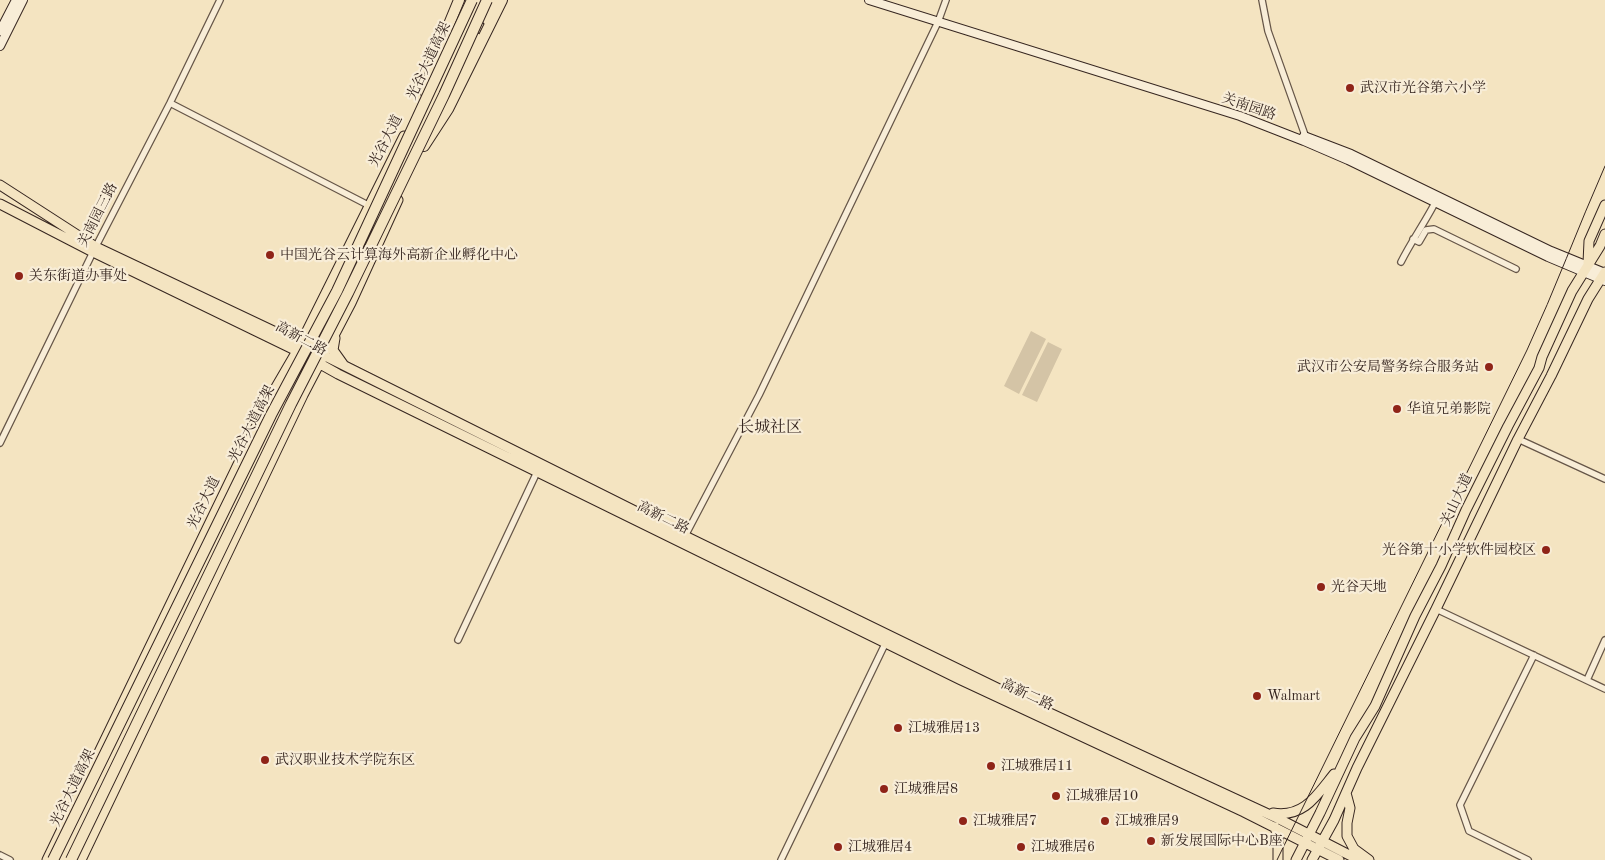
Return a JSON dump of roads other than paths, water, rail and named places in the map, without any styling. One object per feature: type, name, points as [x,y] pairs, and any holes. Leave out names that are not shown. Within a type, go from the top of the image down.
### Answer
[{"type":"highway","points":[[426,94],[433,63],[459,0]]},
{"type":"highway","name":"光谷大道高架","points":[[53,860],[271,415],[337,291],[473,0]]},
{"type":"highway","name":"光谷大道高架","points":[[71,860],[269,448],[348,294],[444,95],[487,0]]},
{"type":"highway","points":[[424,146],[448,108],[502,0]]},
{"type":"main road","points":[[0,32],[16,0]]},
{"type":"main road","points":[[0,46],[23,0]]},
{"type":"main road","name":"光谷大道","points":[[47,860],[272,394],[299,348],[368,205],[473,0]]},
{"type":"main road","points":[[81,860],[320,360],[339,325],[496,0]]},
{"type":"main road","name":"关南园路","points":[[869,0],[1242,112],[1306,139],[1351,154],[1437,199],[1586,269],[1604,275]]},
{"type":"main road","name":"关南园路","points":[[884,0],[939,20]]},
{"type":"main road","name":"高新二路","points":[[0,185],[95,250]]},
{"type":"main road","name":"高新二路","points":[[0,204],[299,348],[537,472],[684,539]]},
{"type":"main road","points":[[1586,269],[1589,241],[1605,205]]},
{"type":"main road","name":"关山大道","points":[[1296,860],[1355,738],[1375,706],[1414,616],[1441,566],[1466,510],[1508,426],[1535,376],[1572,290],[1605,234]]},
{"type":"main road","name":"关山大道","points":[[1312,860],[1518,439],[1588,299],[1604,275]]},
{"type":"main road","points":[[339,325],[335,335],[333,350],[344,366]]},
{"type":"main road","name":"高新二路","points":[[320,360],[344,366],[684,539],[888,639],[1258,810],[1307,839]]},
{"type":"main road","name":"高新二路","points":[[888,639],[961,680],[1275,828],[1307,839]]},
{"type":"main road","points":[[1258,810],[1282,814],[1298,811],[1314,799],[1342,764]]},
{"type":"main road","points":[[1346,793],[1350,808],[1347,836],[1354,850],[1369,860]]},
{"type":"main road","points":[[1275,828],[1278,838],[1278,860]]},
{"type":"main road","points":[[1307,839],[1359,860]]},
{"type":"main road","points":[[1320,845],[1339,860]]},
{"type":"street","name":"关南园三路","points":[[0,443],[220,0]]},
{"type":"street","points":[[684,539],[759,395],[939,20],[946,0]]},
{"type":"street","points":[[1262,0],[1268,31],[1306,139]]},
{"type":"street","points":[[170,103],[368,205]]},
{"type":"street","points":[[1402,262],[1413,239],[1424,226],[1437,199]]},
{"type":"street","points":[[1413,239],[1419,242],[1426,230],[1434,229],[1516,269]]},
{"type":"street","points":[[1518,439],[1605,479]]},
{"type":"street","points":[[458,640],[537,472]]},
{"type":"street","points":[[1436,609],[1605,689]]},
{"type":"street","points":[[781,860],[888,639]]},
{"type":"street","points":[[1587,680],[1605,640]]},
{"type":"street","points":[[1528,860],[1469,831],[1460,804],[1534,655]]},
{"type":"street","points":[[0,855],[10,860]]},
{"type":"tram line","points":[[1277,860],[1527,350],[1605,166]]},
{"type":"place","name":"武汉市光谷第六小学","points":[[1350,88]]},
{"type":"place","name":"中国光谷云计算海外高新企业孵化中心","points":[[270,255]]},
{"type":"place","name":"关东街道办事处","points":[[19,276]]},
{"type":"place","name":"武汉市公安局警务综合服务站","points":[[1489,367]]},
{"type":"place","name":"华谊兄弟影院","points":[[1397,409]]},
{"type":"place","name":"光谷第十小学软件园校区","points":[[1546,550]]},
{"type":"place","name":"光谷天地","points":[[1321,587]]},
{"type":"place","name":"Walmart","points":[[1257,696]]},
{"type":"place","name":"江城雅居13","points":[[898,728]]},
{"type":"place","name":"武汉职业技术学院东区","points":[[265,760]]},
{"type":"place","name":"江城雅居11","points":[[991,766]]},
{"type":"place","name":"江城雅居8","points":[[884,789]]},
{"type":"place","name":"江城雅居10","points":[[1056,796]]},
{"type":"place","name":"江城雅居7","points":[[963,821]]},
{"type":"place","name":"江城雅居9","points":[[1105,821]]},
{"type":"place","name":"新发展国际中心B座","points":[[1151,841]]},
{"type":"place","name":"江城雅居4","points":[[838,847]]},
{"type":"place","name":"江城雅居6","points":[[1021,847]]},
{"type":"district","name":"长城社区","points":[[770,428]]}]
